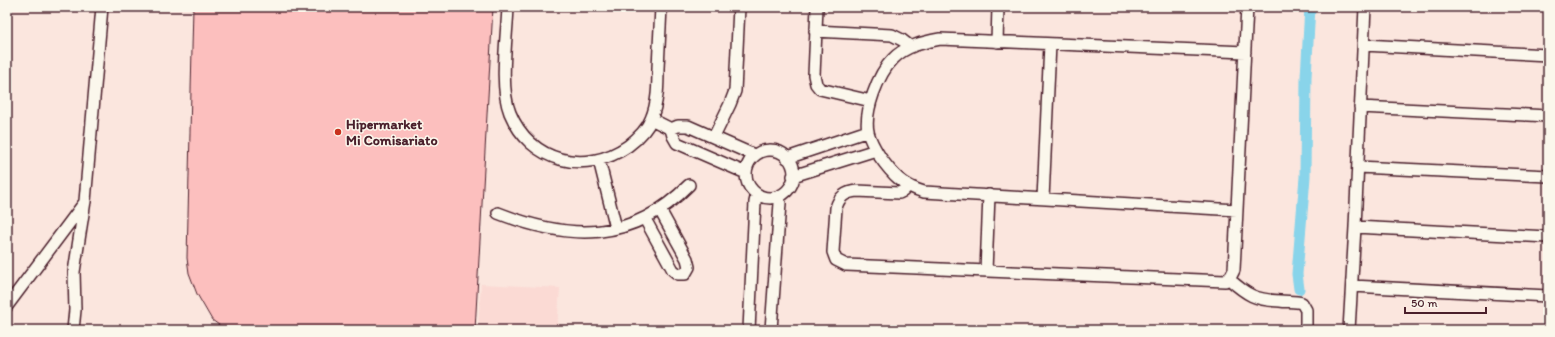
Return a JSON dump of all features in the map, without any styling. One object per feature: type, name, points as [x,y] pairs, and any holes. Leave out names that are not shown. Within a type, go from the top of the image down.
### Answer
[{"type":"street","points":[[73,330],[75,310],[74,272],[85,201],[102,7]]},
{"type":"street","points":[[508,7],[504,87],[509,111],[519,130],[533,146],[548,155],[571,161],[586,162],[599,160],[613,155],[631,143],[644,131],[651,119],[658,89],[661,7]]},
{"type":"street","points":[[714,137],[734,97],[739,7]]},
{"type":"street","points":[[817,7],[814,75],[817,86],[820,89],[872,101]]},
{"type":"street","points":[[997,42],[998,7]]},
{"type":"street","points":[[908,186],[899,193],[857,190],[845,193],[841,197],[836,208],[833,252],[836,260],[846,265],[1221,282],[1229,279],[1234,270],[1247,7]]},
{"type":"street","points":[[1348,330],[1352,286],[1365,7]]},
{"type":"street","points":[[816,31],[892,35],[911,47]]},
{"type":"street","points":[[1237,210],[924,192],[908,186],[891,173],[876,150],[868,130],[868,118],[879,81],[888,65],[894,58],[911,47],[940,39],[1245,52]]},
{"type":"street","points":[[1043,199],[1050,44]]},
{"type":"street","points":[[1364,45],[1548,55]]},
{"type":"street","points":[[1360,107],[1548,116]]},
{"type":"street","points":[[651,119],[671,129],[677,143],[746,173]]},
{"type":"street","points":[[671,129],[678,126],[688,126],[754,155]]},
{"type":"street","points":[[788,158],[868,130]]},
{"type":"street","points":[[765,150],[773,150],[788,158],[792,166],[793,176],[791,184],[786,191],[779,196],[764,197],[751,189],[747,181],[746,173],[747,165],[754,155],[765,150]]},
{"type":"street","points":[[793,176],[876,150]]},
{"type":"street","points":[[599,160],[616,228]]},
{"type":"street","points":[[1358,167],[1548,176]]},
{"type":"street","points":[[498,213],[535,226],[564,232],[592,232],[616,228],[645,219],[660,210],[689,185]]},
{"type":"street","points":[[749,330],[755,202],[757,194]]},
{"type":"street","points":[[771,330],[780,203],[779,196]]},
{"type":"street","points":[[986,271],[989,196]]},
{"type":"street","points":[[7,306],[85,201]]},
{"type":"street","points":[[645,219],[673,270],[678,274],[685,274],[688,271],[689,264],[660,210]]},
{"type":"street","points":[[1355,227],[1548,237]]},
{"type":"street","points":[[1229,279],[1243,291],[1254,297],[1264,300],[1302,303],[1306,310],[1306,330]]},
{"type":"street","points":[[1352,286],[1548,296]]},
{"type":"shaded area","points":[[481,284],[560,288],[557,330],[478,330]]},
{"type":"building","name":"Hipermarket Mi Comisariato","points":[[193,7],[493,7],[475,330],[226,330],[212,320],[197,294],[189,273],[187,258]]},
{"type":"waterway","points":[[1299,289],[1297,274],[1305,177],[1306,77],[1310,7]]},
{"type":"place","name":"Hipermarket Mi Comisariato","points":[[338,132]]}]
